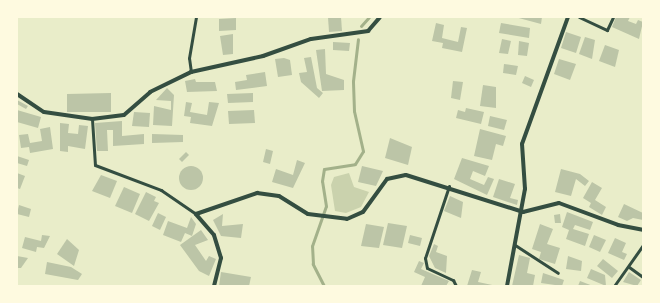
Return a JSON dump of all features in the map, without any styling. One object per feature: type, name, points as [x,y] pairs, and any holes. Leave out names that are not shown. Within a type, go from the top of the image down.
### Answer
[{"type":"street","points":[[17,94],[44,112],[92,119],[124,114],[150,92],[191,72],[263,56],[311,39],[368,31],[380,17]]},
{"type":"street","points":[[507,286],[523,212],[522,144],[568,17]]},
{"type":"street","points":[[214,286],[221,258],[214,235],[196,214],[257,193],[279,196],[308,214],[347,219],[363,212],[388,179],[406,175],[449,186],[523,212],[559,203],[618,225],[643,230]]},
{"type":"lane","points":[[191,72],[189,58],[196,17]]},
{"type":"lane","points":[[579,17],[607,30],[612,17]]},
{"type":"lane","points":[[92,119],[95,165],[162,190],[196,214]]},
{"type":"lane","points":[[449,186],[425,258],[427,268],[453,280],[456,286]]},
{"type":"lane","points":[[515,245],[558,272]]},
{"type":"lane","points":[[614,286],[629,267],[643,245]]},
{"type":"lane","points":[[629,267],[643,277]]},
{"type":"green space","points":[[349,173],[354,187],[369,192],[361,207],[346,213],[335,211],[331,185],[334,177]]},
{"type":"building","points":[[328,17],[341,17],[342,31],[329,32]]},
{"type":"building","points":[[515,17],[542,17],[541,24]]},
{"type":"building","points":[[616,17],[630,17],[628,21],[636,24],[638,20],[643,22],[639,39],[612,27]]},
{"type":"building","points":[[236,18],[236,30],[219,31],[219,19]]},
{"type":"building","points":[[436,23],[444,25],[442,38],[458,42],[461,27],[467,28],[462,52],[442,48],[443,43],[432,41]]},
{"type":"building","points":[[501,23],[530,28],[529,38],[499,33]]},
{"type":"building","points":[[566,32],[581,37],[576,53],[561,48]]},
{"type":"building","points":[[233,34],[233,54],[223,55],[220,36]]},
{"type":"building","points":[[585,37],[595,40],[592,59],[579,54]]},
{"type":"building","points":[[502,39],[511,41],[508,54],[499,53]]},
{"type":"building","points":[[519,41],[529,43],[527,56],[518,55]]},
{"type":"building","points":[[333,42],[350,43],[349,51],[333,50]]},
{"type":"building","points":[[605,45],[619,50],[615,67],[599,61]]},
{"type":"building","points":[[325,49],[326,74],[344,80],[344,90],[322,91],[316,50]]},
{"type":"building","points":[[311,57],[317,88],[323,93],[319,98],[301,82],[299,73],[307,72],[304,58]]},
{"type":"building","points":[[284,58],[290,60],[292,75],[278,77],[275,59]]},
{"type":"building","points":[[559,59],[576,64],[570,80],[554,74]]},
{"type":"building","points":[[504,64],[518,66],[516,75],[503,73]]},
{"type":"building","points":[[265,72],[267,86],[236,90],[235,82],[247,80],[246,75]]},
{"type":"building","points":[[525,76],[534,80],[531,87],[522,83]]},
{"type":"building","points":[[195,79],[196,82],[215,82],[217,91],[187,92],[185,81]]},
{"type":"building","points":[[453,81],[463,82],[460,100],[451,98]]},
{"type":"building","points":[[483,85],[496,87],[496,108],[480,106]]},
{"type":"building","points":[[167,88],[174,95],[172,126],[153,125],[154,106],[171,110],[171,101],[156,100]]},
{"type":"building","points":[[111,93],[111,112],[67,112],[67,94]]},
{"type":"building","points":[[253,93],[253,102],[228,103],[227,94]]},
{"type":"building","points":[[17,100],[28,106],[26,109],[17,104]]},
{"type":"building","points":[[186,102],[192,103],[190,112],[207,115],[209,102],[219,103],[212,126],[190,123],[191,117],[184,116]]},
{"type":"building","points":[[466,108],[484,112],[481,124],[456,118],[458,110],[465,112]]},
{"type":"building","points":[[17,110],[41,117],[38,128],[17,122]]},
{"type":"building","points":[[254,110],[255,123],[229,124],[228,111]]},
{"type":"building","points":[[134,112],[150,113],[149,127],[132,126]]},
{"type":"building","points":[[490,116],[507,120],[504,130],[488,126]]},
{"type":"building","points":[[122,121],[122,136],[144,134],[144,144],[113,146],[113,130],[107,130],[108,151],[97,151],[95,123]]},
{"type":"building","points":[[60,123],[69,124],[68,133],[78,134],[79,125],[88,126],[85,149],[68,146],[68,152],[60,151]]},
{"type":"building","points":[[50,127],[53,149],[30,153],[29,147],[21,148],[19,135],[28,134],[30,143],[42,141],[40,129]]},
{"type":"building","points":[[480,129],[506,136],[503,146],[496,144],[492,160],[474,156]]},
{"type":"building","points":[[152,134],[183,135],[183,142],[152,143]]},
{"type":"building","points":[[390,138],[412,147],[408,165],[385,158]]},
{"type":"building","points":[[266,149],[273,151],[270,164],[263,162]]},
{"type":"building","points":[[186,152],[189,155],[182,162],[179,159]]},
{"type":"building","points":[[17,156],[29,160],[27,166],[17,163]]},
{"type":"building","points":[[462,158],[489,166],[485,176],[473,171],[470,179],[484,185],[488,177],[494,179],[487,195],[454,179]]},
{"type":"building","points":[[297,160],[305,163],[293,188],[272,182],[276,169],[293,175]]},
{"type":"building","points":[[191,166],[196,167],[202,173],[202,183],[196,189],[191,190],[186,189],[180,183],[179,178],[180,173],[186,167]]},
{"type":"building","points":[[362,166],[383,171],[376,186],[358,182]]},
{"type":"building","points":[[561,169],[580,174],[589,181],[585,186],[576,179],[571,196],[555,192]]},
{"type":"building","points":[[17,173],[25,176],[20,189],[17,188]]},
{"type":"building","points":[[101,175],[117,181],[110,198],[92,191]]},
{"type":"building","points":[[499,179],[515,184],[510,198],[518,200],[517,205],[493,197]]},
{"type":"building","points":[[592,182],[602,188],[595,200],[606,207],[602,215],[589,207],[591,203],[583,198]]},
{"type":"building","points":[[124,187],[140,194],[132,213],[115,206]]},
{"type":"building","points":[[146,192],[156,197],[154,201],[159,203],[149,221],[135,214]]},
{"type":"building","points":[[450,196],[463,202],[461,218],[444,211]]},
{"type":"building","points":[[624,204],[643,213],[643,220],[633,218],[627,221],[618,217]]},
{"type":"building","points":[[19,205],[31,209],[29,217],[17,214]]},
{"type":"building","points":[[567,212],[593,222],[590,230],[575,225],[573,229],[589,234],[585,246],[566,239],[569,230],[562,227]]},
{"type":"building","points":[[158,213],[166,217],[160,230],[152,226]]},
{"type":"building","points":[[223,214],[222,226],[243,224],[241,238],[221,236],[213,220]]},
{"type":"building","points":[[560,214],[561,223],[555,223],[554,215]]},
{"type":"building","points":[[191,217],[196,224],[192,236],[185,233],[181,242],[163,235],[168,221],[187,228]]},
{"type":"building","points":[[388,223],[407,226],[402,248],[383,245]]},
{"type":"building","points":[[366,224],[384,227],[379,248],[361,246]]},
{"type":"building","points":[[540,224],[553,229],[547,244],[560,248],[555,264],[539,259],[541,252],[532,249]]},
{"type":"building","points":[[201,230],[208,240],[195,245],[206,261],[209,256],[216,259],[209,276],[199,271],[180,245]]},
{"type":"building","points":[[42,235],[50,236],[44,248],[37,247],[36,252],[22,248],[25,237],[41,241]]},
{"type":"building","points":[[410,235],[422,238],[420,246],[408,243]]},
{"type":"building","points":[[594,235],[606,240],[600,252],[589,247]]},
{"type":"building","points":[[615,238],[626,243],[622,252],[627,254],[624,260],[608,253]]},
{"type":"building","points":[[67,239],[79,250],[74,266],[57,254]]},
{"type":"building","points":[[434,244],[438,246],[436,252],[447,256],[446,273],[435,268],[429,256]]},
{"type":"building","points":[[519,255],[530,258],[527,273],[535,275],[533,286],[512,286]]},
{"type":"building","points":[[17,256],[28,258],[21,268],[17,268]]},
{"type":"building","points":[[568,256],[582,261],[581,271],[566,269]]},
{"type":"building","points":[[603,259],[618,271],[612,278],[597,266]]},
{"type":"building","points":[[419,261],[424,263],[421,269],[449,281],[446,286],[421,286],[425,277],[414,272]]},
{"type":"building","points":[[47,262],[71,267],[82,274],[78,280],[45,274]]},
{"type":"building","points":[[591,269],[605,275],[606,286],[587,278]]},
{"type":"building","points":[[472,270],[481,272],[478,282],[497,286],[467,286]]},
{"type":"building","points":[[221,272],[251,277],[249,286],[219,286]]},
{"type":"building","points":[[629,272],[641,280],[637,286],[623,282]]},
{"type":"building","points":[[543,273],[564,280],[562,286],[541,283]]},
{"type":"building","points":[[580,281],[593,286],[578,286]]},
{"type":"waterway","points":[[361,26],[369,17]]},
{"type":"waterway","points":[[324,286],[313,264],[312,246],[326,206],[322,181],[324,169],[355,164],[363,151],[354,111],[353,81],[358,39]]}]
